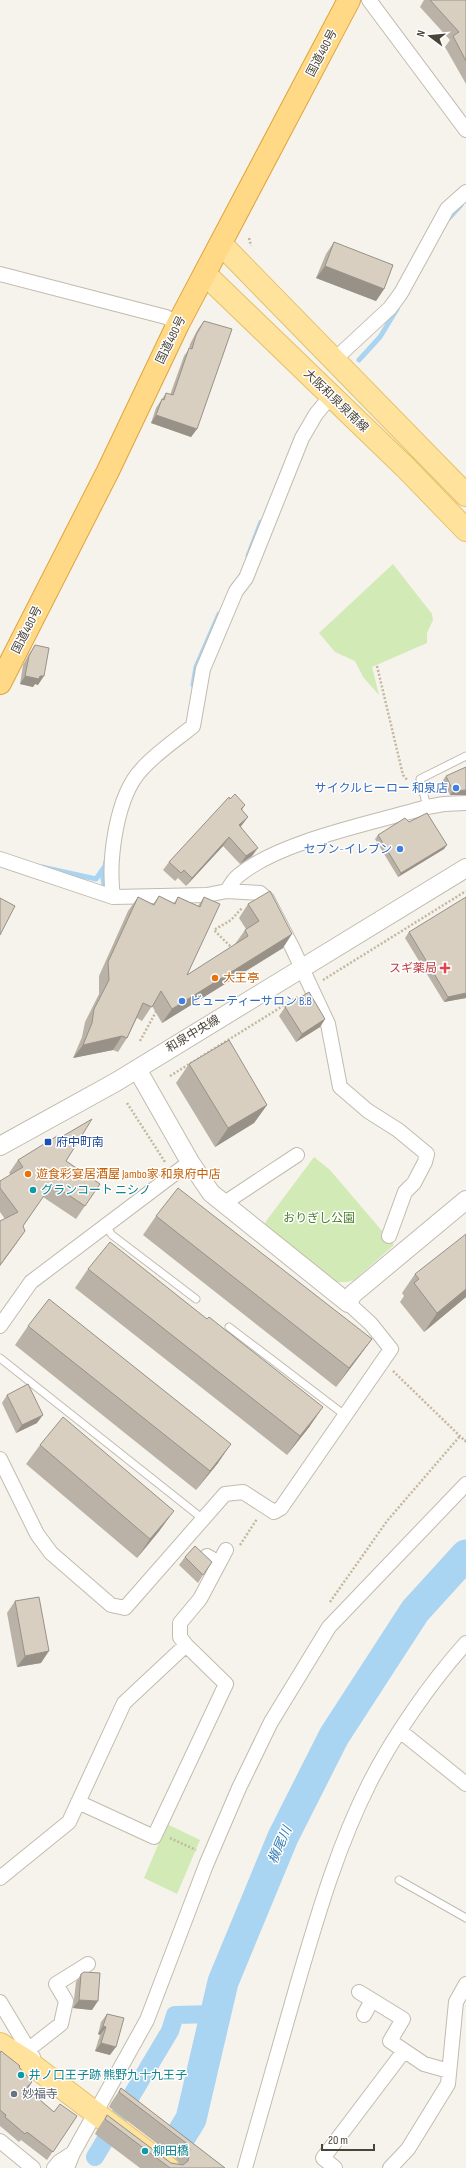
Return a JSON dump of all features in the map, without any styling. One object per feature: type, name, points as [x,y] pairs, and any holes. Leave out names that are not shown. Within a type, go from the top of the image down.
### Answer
[{"type":"highway","name":"国道480号","points":[[0,681],[108,471],[178,324],[349,0]]},
{"type":"main road","points":[[221,244],[466,494]]},
{"type":"main road","name":"大阪和泉泉南線","points":[[205,274],[405,467],[466,530]]},
{"type":"main road","points":[[0,2044],[41,2072],[168,2168]]},
{"type":"street","points":[[369,0],[466,130]]},
{"type":"street","points":[[334,360],[390,308],[401,293],[447,209],[466,192]]},
{"type":"street","points":[[0,274],[166,317],[178,324]]},
{"type":"street","points":[[113,897],[113,855],[116,828],[127,789],[141,769],[193,726],[203,669],[236,591],[246,578],[302,438],[316,414],[331,396]]},
{"type":"street","points":[[227,891],[236,877],[260,861],[289,848],[427,807],[444,804],[466,803]]},
{"type":"street","points":[[0,859],[113,897],[206,895],[227,891],[260,893],[267,899],[328,1024],[329,1037],[340,1087],[368,1112],[398,1130],[427,1154],[414,1183],[405,1192],[389,1236]]},
{"type":"street","name":"和泉中央線","points":[[0,1146],[83,1102],[466,868]]},
{"type":"street","points":[[0,1459],[37,1534],[51,1553],[111,1605],[125,1608],[225,1494],[243,1492],[274,1512],[281,1508],[391,1349],[371,1324],[348,1303],[211,1193],[190,1162],[137,1069]]},
{"type":"street","points":[[223,1204],[297,1155]]},
{"type":"street","points":[[0,1326],[30,1282],[190,1162]]},
{"type":"street","points":[[348,1303],[353,1294],[466,1200]]},
{"type":"street","points":[[67,2168],[73,2153],[99,2116],[147,2020],[206,1865],[239,1788],[271,1722],[329,1627],[466,1484]]},
{"type":"street","points":[[78,1802],[154,1837],[157,1832],[226,1684],[186,1645],[180,1637],[180,1623],[200,1599],[226,1550]]},
{"type":"street","points":[[206,1556],[220,1563]]},
{"type":"street","points":[[244,2168],[327,1888],[370,1782],[400,1731],[466,1643]]},
{"type":"street","points":[[0,1878],[69,1822],[124,1703],[186,1645]]},
{"type":"street","points":[[400,1731],[466,1784]]},
{"type":"street","points":[[29,2049],[61,2024],[66,2001],[56,1984],[88,1964]]},
{"type":"street","points":[[390,2168],[408,2149],[448,2084],[456,2002],[466,1984]]},
{"type":"street","points":[[358,1992],[403,2019],[390,2041],[424,2064],[449,2071]]},
{"type":"street","points":[[364,2015],[372,2000]]},
{"type":"street","points":[[0,2002],[29,2049],[41,2072]]},
{"type":"street","points":[[335,2168],[323,2158],[404,2051]]},
{"type":"street","points":[[0,2141],[33,2168]]},
{"type":"street","points":[[54,2168],[59,2162],[73,2153]]},
{"type":"lane","points":[[427,807],[420,779],[466,756]]},
{"type":"lane","points":[[105,1225],[112,1235],[170,1284],[196,1300]]},
{"type":"lane","points":[[229,1327],[241,1340],[346,1416]]},
{"type":"lane","points":[[0,1358],[203,1519]]},
{"type":"lane","points":[[399,1880],[466,1918]]},
{"type":"path","points":[[377,666],[403,775],[409,782],[423,789]]},
{"type":"path","points":[[227,953],[233,949],[214,930],[231,920],[242,909],[245,903],[243,892]]},
{"type":"path","points":[[140,1041],[159,1007]]},
{"type":"path","points":[[327,1606],[387,1521],[460,1436]]},
{"type":"path","points":[[226,1550],[235,1554],[265,1506]]},
{"type":"path","points":[[157,1832],[196,1849],[202,1861],[206,1865]]},
{"type":"green space","points":[[393,564],[432,614],[433,620],[427,633],[427,643],[372,667],[379,695],[363,677],[355,661],[335,652],[319,633]]},
{"type":"green space","name":"おりぎし公園","points":[[314,1157],[330,1170],[394,1245],[354,1280],[337,1282],[264,1224]]},
{"type":"green space","points":[[167,1824],[200,1840],[177,1894],[144,1878]]},
{"type":"building","points":[[430,0],[466,0],[466,61],[453,36],[459,32]]},
{"type":"building","points":[[334,242],[393,265],[384,289],[325,266]]},
{"type":"building","points":[[204,321],[232,329],[197,429],[156,415],[166,393],[173,395],[189,348],[192,349],[196,335]]},
{"type":"building","points":[[35,645],[49,648],[44,676],[40,676],[39,679],[25,676],[29,656]]},
{"type":"building","name":"サイクルヒーロー 和泉店","points":[[466,767],[466,790],[453,791],[446,776]]},
{"type":"building","points":[[235,794],[245,805],[241,809],[248,817],[239,825],[258,848],[246,856],[229,837],[192,878],[184,870],[181,873],[169,862],[229,797],[230,799]]},
{"type":"building","points":[[427,813],[447,845],[401,873],[378,835],[405,818],[409,822]]},
{"type":"building","points":[[270,891],[292,934],[172,1009],[161,991],[152,1007],[143,1003],[127,1038],[122,1036],[83,1045],[92,1023],[94,1009],[109,980],[108,962],[138,897],[154,905],[159,896],[175,904],[178,897],[200,907],[204,897],[220,904],[187,975],[248,936],[245,930],[259,921],[248,904]]},
{"type":"building","name":"スギ薬局","points":[[466,897],[466,993],[448,997],[409,932]]},
{"type":"building","points":[[0,898],[15,906],[0,935]]},
{"type":"building","points":[[309,992],[325,1019],[302,1034],[285,1007]]},
{"type":"building","points":[[229,1040],[267,1105],[228,1128],[189,1064]]},
{"type":"building","points":[[92,1119],[66,1161],[100,1184],[85,1206],[52,1184],[23,1226],[25,1231],[0,1265],[0,1221],[18,1212],[0,1188],[0,1181],[23,1167],[18,1160],[57,1136],[58,1139]]},
{"type":"building","points":[[178,1188],[372,1339],[349,1368],[156,1216]]},
{"type":"building","points":[[466,1234],[466,1289],[437,1313],[414,1283],[419,1279],[415,1274]]},
{"type":"building","points":[[110,1242],[207,1319],[209,1317],[323,1407],[300,1436],[88,1269]]},
{"type":"building","points":[[49,1299],[231,1444],[210,1471],[28,1326]]},
{"type":"building","points":[[28,1384],[43,1415],[22,1425],[7,1395]]},
{"type":"building","points":[[63,1417],[174,1511],[150,1539],[40,1445]]},
{"type":"building","points":[[195,1546],[212,1562],[203,1575],[185,1557]]},
{"type":"building","points":[[39,1597],[49,1651],[25,1656],[15,1601]]},
{"type":"building","points":[[84,1972],[100,1973],[98,2001],[79,2000],[81,1974]]},
{"type":"building","points":[[107,2014],[124,2018],[116,2047],[101,2043],[106,2027],[103,2026]]},
{"type":"building","points":[[1,2051],[20,2066],[19,2067],[32,2082],[26,2088],[54,2112],[60,2104],[77,2116],[53,2152],[27,2132],[25,2134],[5,2117],[6,2115],[0,2110]]},
{"type":"building","points":[[121,2088],[225,2168],[170,2168],[105,2119],[107,2115],[171,2163],[183,2165],[188,2161],[190,2149],[186,2143],[119,2092]]},
{"type":"waterway","points":[[449,218],[461,205]]},
{"type":"waterway","points":[[359,360],[380,337],[397,309]]},
{"type":"waterway","points":[[248,556],[261,522]]},
{"type":"waterway","points":[[193,685],[196,667],[219,614]]},
{"type":"waterway","points":[[42,867],[96,879],[105,866],[106,861]]},
{"type":"waterway","points":[[102,872],[104,885]]},
{"type":"waterway","name":"槇尾川","points":[[161,2168],[191,2119],[223,1982],[283,1837],[334,1736],[415,1611],[466,1555]]},
{"type":"waterway","points":[[95,2157],[170,2031],[175,2015],[215,2014]]},
{"type":"place","name":"サイクルヒーロー 和泉店","points":[[456,788]]},
{"type":"place","name":"セブン-イレブン","points":[[400,849]]},
{"type":"place","name":"スギ薬局","points":[[445,968]]},
{"type":"place","name":"大王亭","points":[[215,978]]},
{"type":"place","name":"ビューティーサロン B.B","points":[[182,1001]]},
{"type":"place","name":"府中町南","points":[[48,1142]]},
{"type":"place","name":"遊食彩宴居酒屋 Jambo家 和泉府中店","points":[[28,1174]]},
{"type":"place","name":"グランコート ニシノ","points":[[33,1190]]},
{"type":"place","name":"井ノ口王子跡 熊野九十九王子","points":[[21,2075]]},
{"type":"place","name":"妙福寺","points":[[14,2094]]},
{"type":"place","name":"柳田橋","points":[[145,2151]]}]
